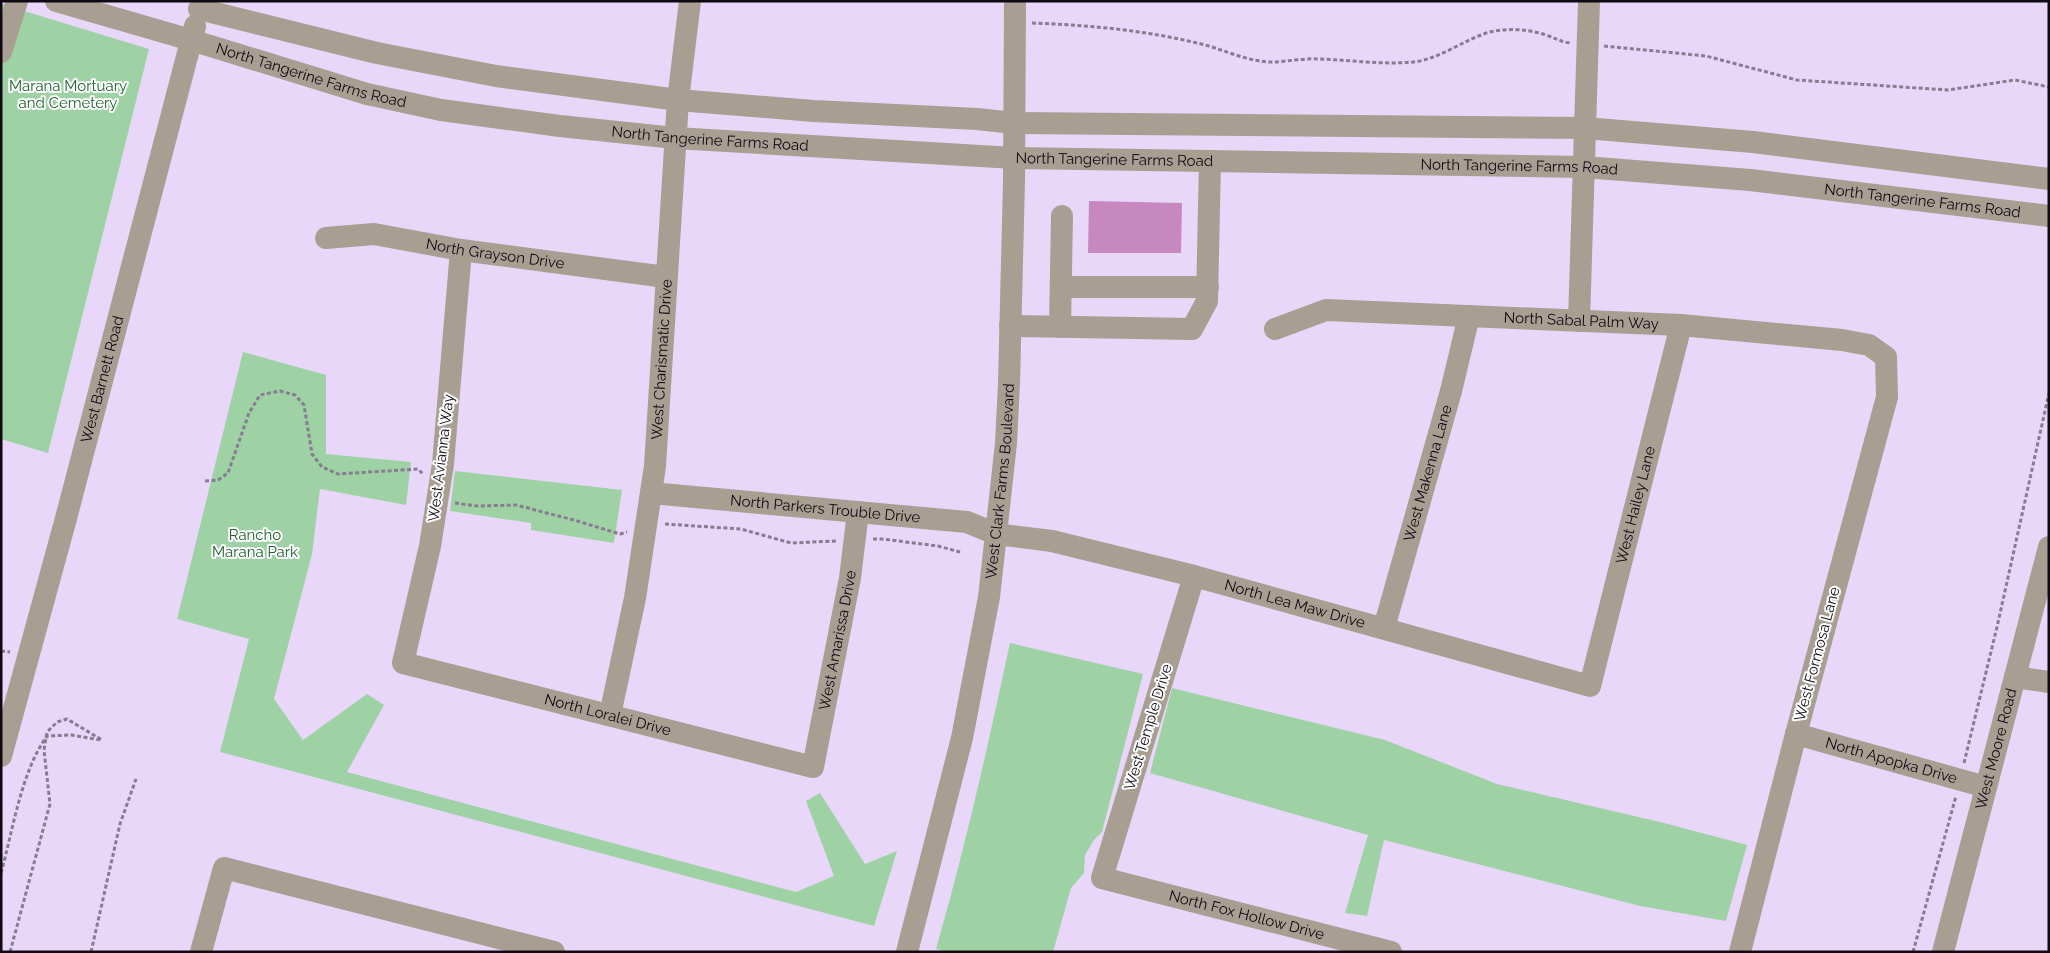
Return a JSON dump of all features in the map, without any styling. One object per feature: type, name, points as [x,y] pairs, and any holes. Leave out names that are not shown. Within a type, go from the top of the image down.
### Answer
[{"type":"street","points":[[1,52],[17,1]]},
{"type":"street","name":"North Tangerine Farms Road","points":[[56,1],[366,94],[441,110],[560,126],[675,138],[1014,158],[1584,167],[1750,180],[2049,216]]},
{"type":"street","name":"West Charismatic Drive","points":[[610,716],[635,598],[655,466],[675,138],[690,1]]},
{"type":"street","points":[[1579,321],[1589,1]]},
{"type":"street","points":[[200,5],[377,53],[496,76],[678,100],[814,111],[977,119],[1014,123],[1585,128],[1753,142],[2049,179]]},
{"type":"street","name":"West Barnett Road","points":[[1,756],[200,5]]},
{"type":"street","name":"West Clark Farms Boulevard","points":[[910,942],[969,706],[989,597],[1006,443],[1014,158],[1015,12]]},
{"type":"street","points":[[1010,326],[1192,329],[1207,301],[1210,161]]},
{"type":"street","points":[[1060,327],[1062,216]]},
{"type":"street","name":"North Grayson Drive","points":[[326,238],[374,234],[460,250],[666,276]]},
{"type":"street","name":"West Avianna Way","points":[[403,663],[430,546],[443,464],[460,250]]},
{"type":"street","points":[[1061,287],[1208,287]]},
{"type":"street","name":"North Sabal Palm Way","points":[[1275,329],[1326,310],[1681,325],[1842,340],[1869,345],[1886,356]]},
{"type":"street","name":"West Makenna Lane","points":[[1384,628],[1451,391],[1469,316]]},
{"type":"street","name":"West Hailey Lane","points":[[1590,686],[1681,325]]},
{"type":"street","name":"West Formosa Lane","points":[[1740,952],[1796,734],[1887,397],[1886,356]]},
{"type":"street","name":"North Parkers Trouble Drive","points":[[651,493],[967,522],[996,534]]},
{"type":"street","name":"West Amarissa Drive","points":[[813,768],[850,578],[858,512]]},
{"type":"street","name":"North Lea Maw Drive","points":[[996,534],[1052,541],[1194,576],[1590,686]]},
{"type":"street","name":"West Moore Road","points":[[1943,952],[2015,677],[2044,582],[2049,547]]},
{"type":"street","name":"West Temple Drive","points":[[1102,878],[1194,576]]},
{"type":"street","name":"North Loralei Drive","points":[[403,663],[813,768]]},
{"type":"street","points":[[2015,677],[2049,682]]},
{"type":"street","name":"North Apopka Drive","points":[[1796,734],[1986,787]]},
{"type":"street","points":[[201,952],[224,868],[554,952]]},
{"type":"street","name":"North Fox Hollow Drive","points":[[1102,878],[1391,952]]},
{"type":"path","points":[[1015,12],[1080,25],[1198,43],[1254,60],[1270,62],[1310,58],[1381,63],[1415,62],[1491,32],[1512,30],[1534,32],[1561,42],[1706,56],[1797,80],[1948,90],[2015,80],[2049,87]]},
{"type":"path","points":[[205,481],[218,480],[228,473],[249,413],[260,395],[280,392],[295,396],[304,405],[312,454],[322,467],[338,474],[418,469],[451,502],[477,506],[516,505],[620,534],[662,524],[741,529],[791,543],[882,539],[938,546],[960,552]]},
{"type":"path","points":[[1913,952],[1960,780],[1978,699],[1997,628],[2049,393]]},
{"type":"path","points":[[10,952],[50,804],[44,750],[47,736],[48,732],[58,722],[67,719],[102,740],[71,735],[47,736]]},
{"type":"path","points":[[1,873],[26,778],[37,750],[47,736]]},
{"type":"path","points":[[91,952],[120,824],[136,779]]},
{"type":"green space","name":"Marana Mortuary and Cemetery","points":[[1,4],[149,49],[48,453],[1,439]]},
{"type":"green space","name":"Rancho Marana Park","points":[[243,352],[326,375],[326,454],[411,462],[406,505],[320,489],[312,554],[274,699],[303,740],[367,694],[384,705],[347,772],[796,892],[834,876],[806,801],[820,793],[865,864],[897,851],[874,926],[220,752],[249,639],[177,619]]},
{"type":"green space","points":[[455,471],[622,490],[614,543],[531,530],[531,523],[450,511]]},
{"type":"green space","points":[[1010,643],[1143,674],[1102,832],[1094,840],[1085,855],[1084,873],[1071,888],[1053,952],[948,952],[936,949],[976,797]]},
{"type":"green space","points":[[1172,688],[1385,740],[1497,784],[1664,823],[1747,845],[1726,921],[1640,906],[1384,840],[1367,916],[1345,913],[1368,835],[1150,773]]},
{"type":"building","points":[[1089,201],[1182,203],[1181,253],[1088,253]]}]
